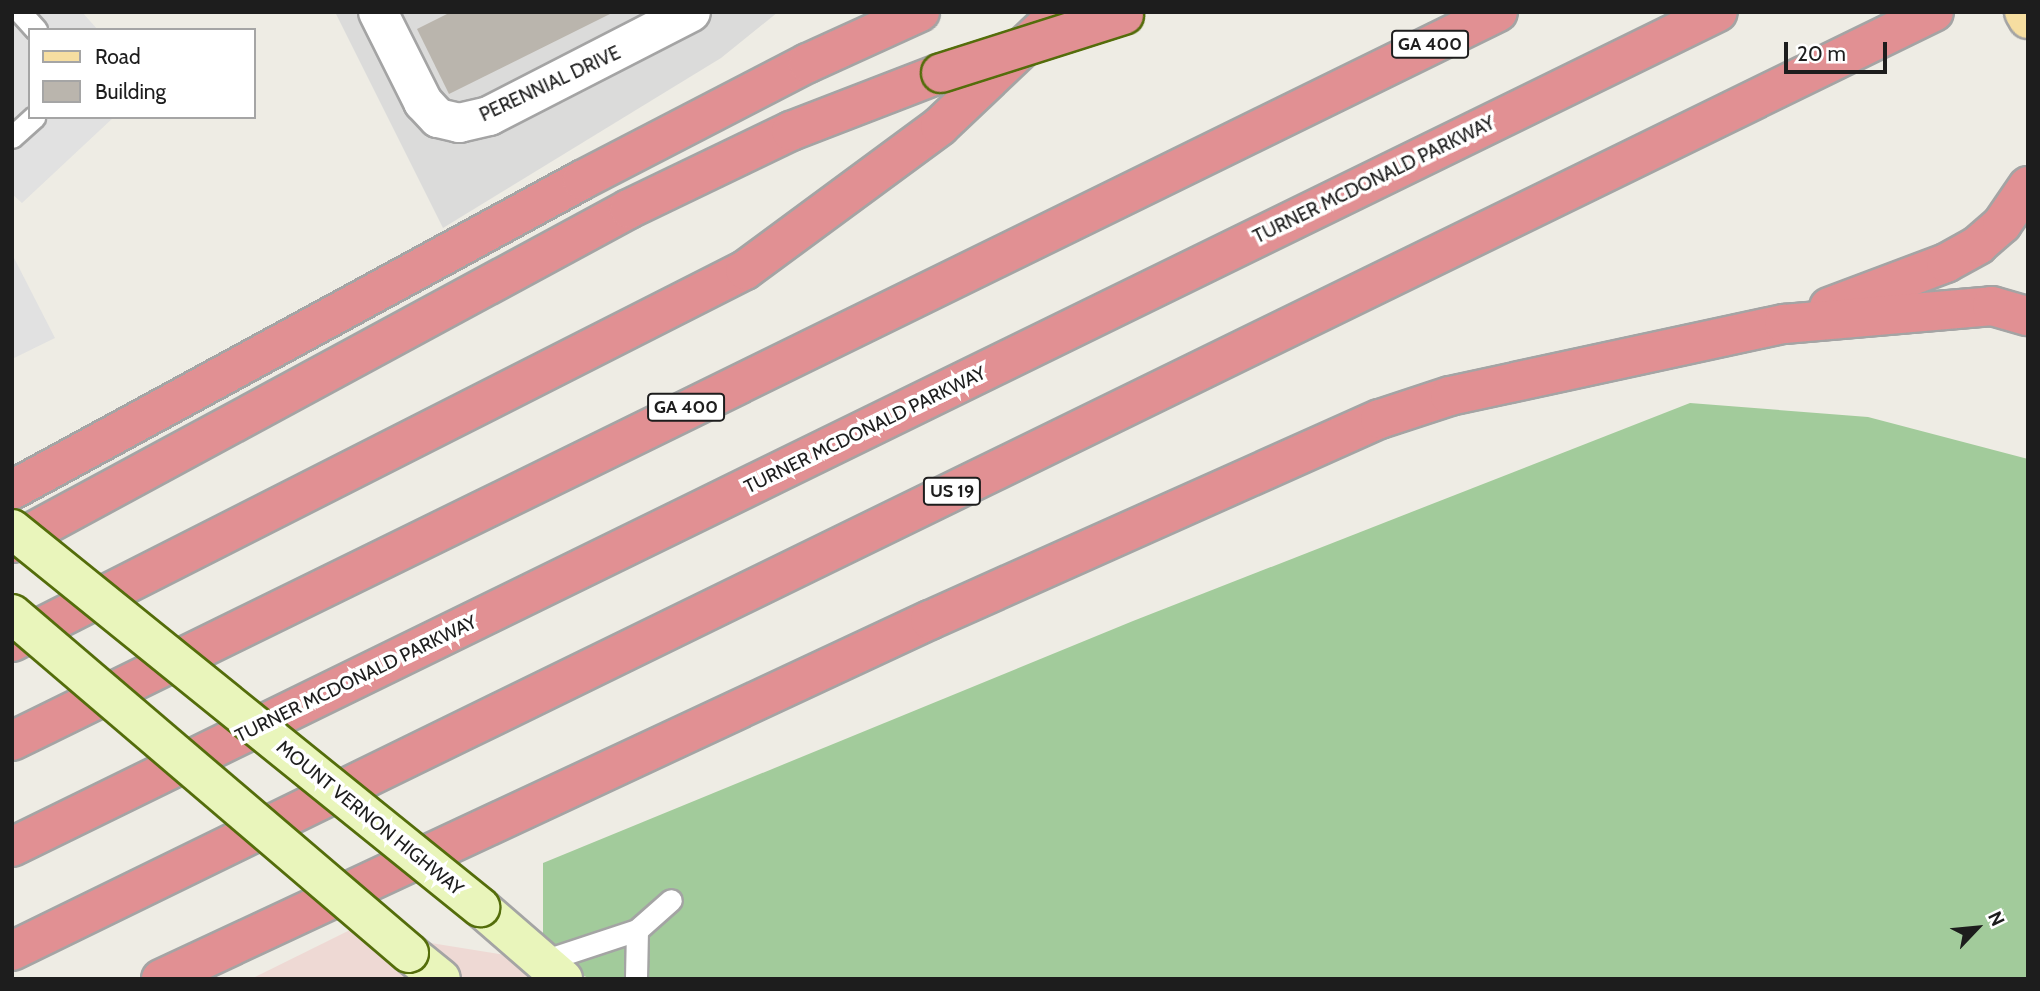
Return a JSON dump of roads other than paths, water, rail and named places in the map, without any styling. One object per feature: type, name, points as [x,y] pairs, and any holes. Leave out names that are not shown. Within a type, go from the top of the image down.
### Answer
[{"type":"highway","points":[[12,490],[594,174],[808,63],[920,12]]},
{"type":"highway","points":[[12,642],[744,270],[940,126],[1060,12]]},
{"type":"highway","name":"GA 400","points":[[12,741],[1498,12]]},
{"type":"highway","name":"TURNER MCDONALD PARKWAY","points":[[12,847],[1718,12]]},
{"type":"highway","name":"US 19","points":[[12,951],[1934,12]]},
{"type":"highway","points":[[12,543],[629,209],[791,131],[941,73],[1130,14]]},
{"type":"highway","points":[[1784,324],[1946,262],[1978,245],[2003,224],[2028,186]]},
{"type":"highway","points":[[161,978],[930,620],[1380,419],[1450,396],[1784,324],[1992,306],[2028,316]]},
{"type":"main road","points":[[2024,12],[2028,19]]},
{"type":"main road","name":"MOUNT VERNON HIGHWAY","points":[[12,529],[480,907],[553,970]]},
{"type":"main road","points":[[12,614],[442,979]]},
{"type":"street","name":"PERENNIAL DRIVE","points":[[378,12],[423,102],[438,118],[459,123],[489,116],[691,12]]},
{"type":"lane","points":[[20,12],[34,28]]},
{"type":"lane","points":[[12,137],[32,119]]},
{"type":"lane","points":[[553,970],[637,930],[671,900]]},
{"type":"lane","points":[[636,979],[637,930]]}]
